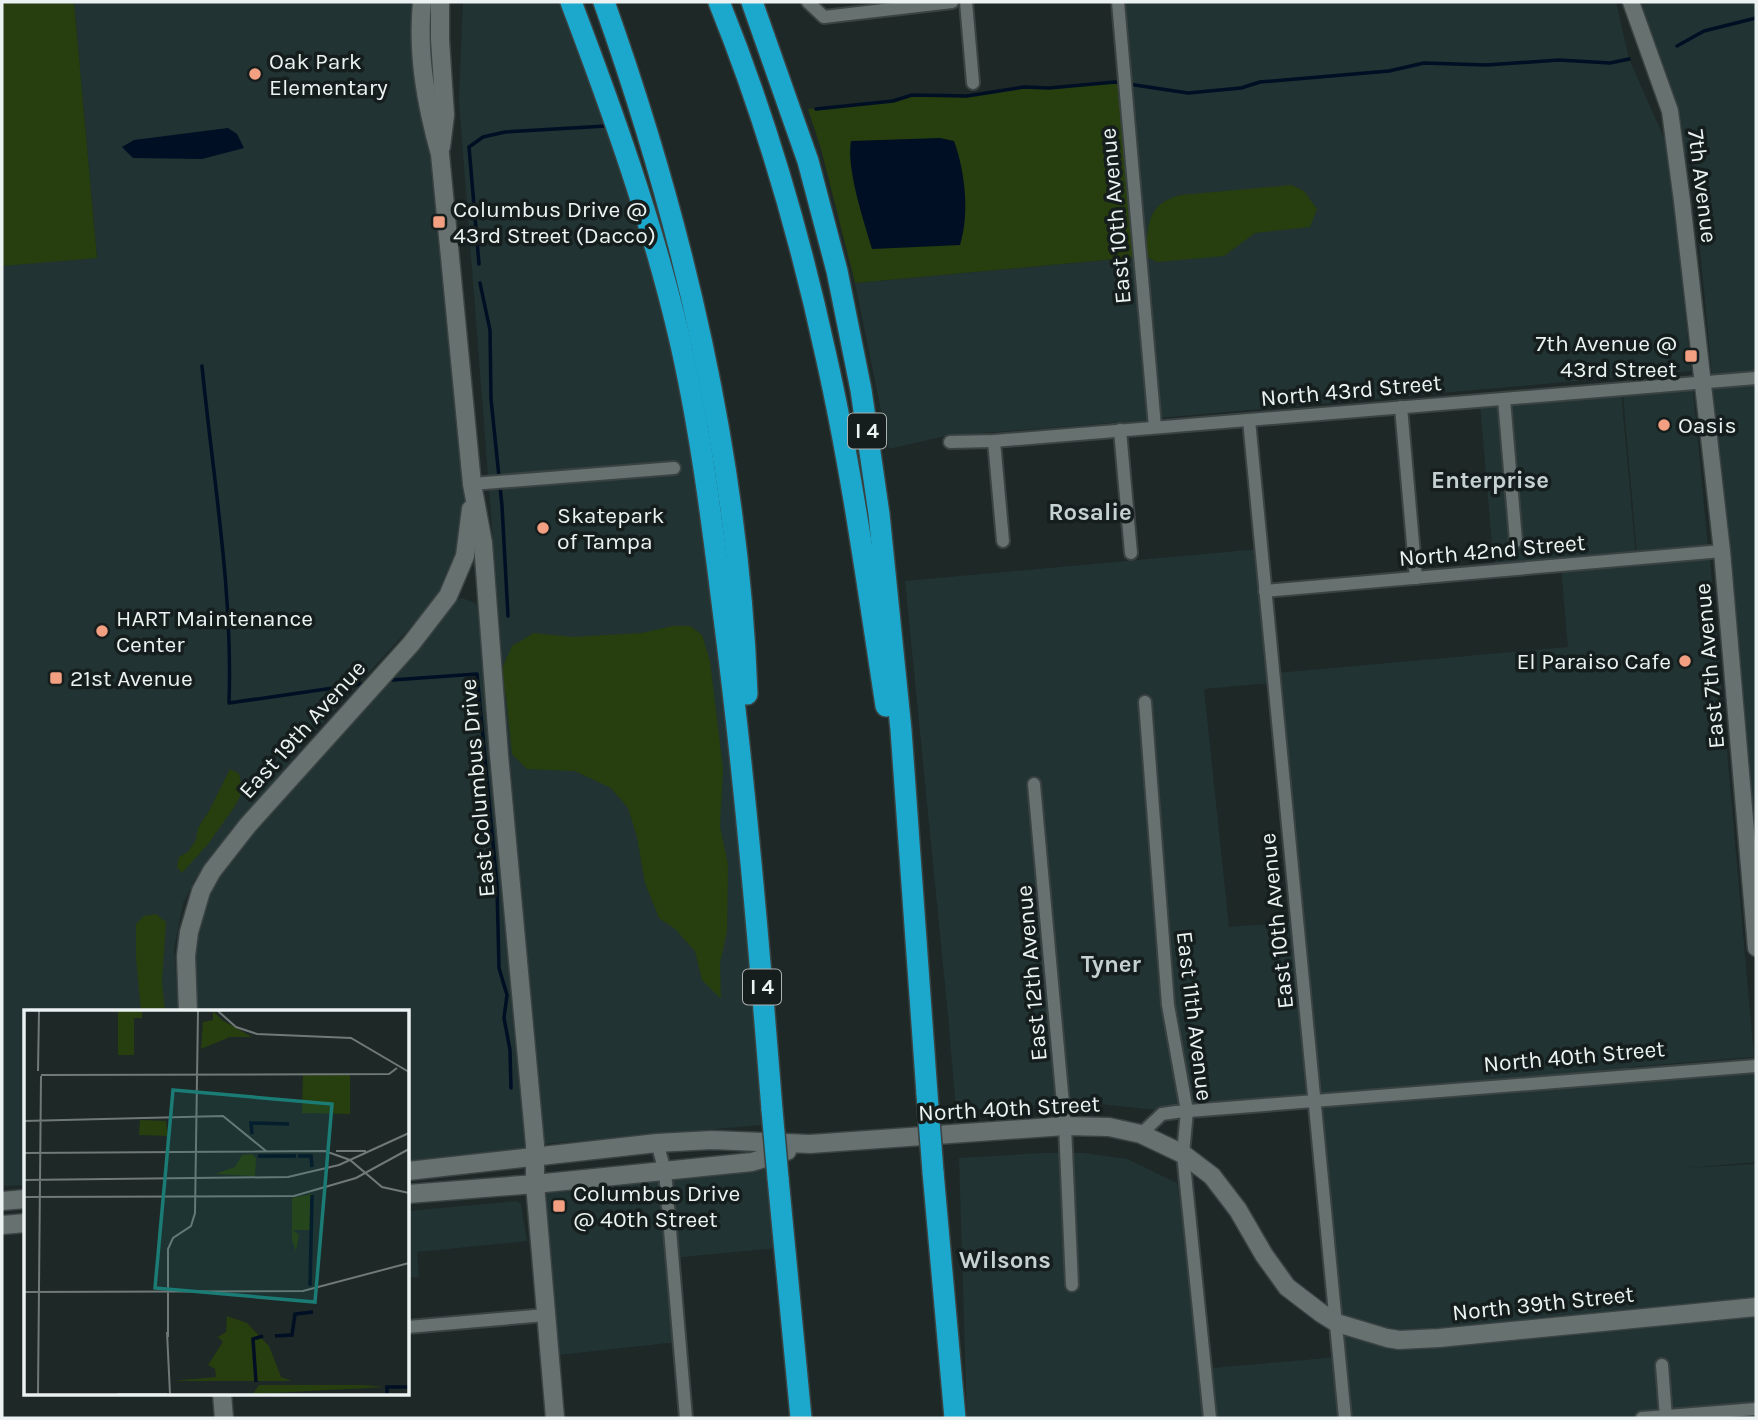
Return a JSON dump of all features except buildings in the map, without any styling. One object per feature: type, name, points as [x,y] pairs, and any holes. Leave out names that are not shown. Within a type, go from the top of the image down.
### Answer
[{"type":"highway","name":"I 4","points":[[571,2],[621,134],[656,248],[678,333],[698,439],[716,551],[752,864],[801,1418]]},
{"type":"highway","points":[[604,2],[660,174],[695,317],[730,498],[746,681],[752,864]]},
{"type":"highway","points":[[719,2],[771,150],[802,255],[827,358],[874,626],[911,874]]},
{"type":"highway","name":"I 4","points":[[752,2],[808,161],[836,271],[861,390],[879,514],[892,638],[933,1172],[955,1418]]},
{"type":"main road","points":[[416,2],[419,33]]},
{"type":"main road","name":"East Columbus Drive","points":[[422,2],[419,33],[427,111],[440,154],[472,484],[483,543],[555,1418]]},
{"type":"main road","name":"East Columbus Drive","points":[[440,2],[445,115],[440,154]]},
{"type":"main road","name":"East 19th Avenue","points":[[188,1010],[186,956],[189,932],[201,891],[212,871],[257,815],[411,644],[448,596],[456,582],[467,544],[472,484]]},
{"type":"main road","points":[[456,582],[472,585],[486,594]]},
{"type":"main road","name":"North 40th Street","points":[[410,1171],[657,1143],[712,1140],[810,1144],[1065,1126],[1109,1127],[1141,1134],[1183,1154],[1212,1176],[1238,1210],[1264,1255],[1287,1287],[1337,1322]]},
{"type":"main road","name":"North 40th Street","points":[[410,1194],[752,1162],[810,1144]]},
{"type":"main road","points":[[2,1201],[24,1199]]},
{"type":"main road","points":[[2,1225],[24,1223]]},
{"type":"main road","name":"North 39th Street","points":[[1337,1322],[1387,1338],[1413,1339],[1756,1307]]},
{"type":"main road","points":[[222,1396],[224,1418]]},
{"type":"street","points":[[807,2],[824,17],[951,2]]},
{"type":"street","points":[[966,2],[973,83]]},
{"type":"street","name":"East 10th Avenue","points":[[1118,2],[1155,427]]},
{"type":"street","name":"7th Avenue","points":[[1631,2],[1670,111],[1701,382]]},
{"type":"street","name":"North 43rd Street","points":[[950,442],[994,441],[1756,378]]},
{"type":"street","name":"East 7th Avenue","points":[[1701,382],[1722,551],[1756,947]]},
{"type":"street","points":[[1504,399],[1516,541]]},
{"type":"street","points":[[1401,407],[1416,578]]},
{"type":"street","name":"East 10th Avenue","points":[[1249,420],[1345,1418]]},
{"type":"street","points":[[1120,430],[1131,553]]},
{"type":"street","points":[[994,441],[1003,541]]},
{"type":"street","points":[[472,484],[674,468]]},
{"type":"street","name":"North 42nd Street","points":[[1265,591],[1722,551]]},
{"type":"street","name":"East 11th Avenue","points":[[1145,702],[1168,1005],[1187,1111],[1183,1154],[1210,1418]]},
{"type":"street","name":"East 12th Avenue","points":[[1034,784],[1065,1126],[1072,1285]]},
{"type":"street","name":"North 40th Street","points":[[1141,1134],[1162,1114],[1187,1111],[1756,1066]]},
{"type":"street","points":[[657,1143],[665,1171],[687,1418]]},
{"type":"street","points":[[410,1327],[546,1315]]},
{"type":"street","points":[[1662,1365],[1666,1417]]},
{"type":"street","points":[[1642,1418],[1756,1409]]},
{"type":"shaded area","points":[[74,2],[424,2],[468,488],[459,547],[435,600],[310,737],[195,879],[183,904],[174,949],[179,1010],[24,1010],[24,1185],[2,1186],[2,266],[97,257]]},
{"type":"shaded area","points":[[463,2],[574,2],[699,436],[774,1124],[544,1144],[512,785],[459,101]]},
{"type":"shaded area","points":[[1123,2],[1616,2],[1629,59],[1669,149],[1691,371],[1159,418]]},
{"type":"shaded area","points":[[1632,2],[1756,2],[1756,372],[1712,375],[1691,154],[1678,155]]},
{"type":"shaded area","points":[[1137,257],[1150,420],[945,436],[889,449],[855,283]]},
{"type":"shaded area","points":[[1756,379],[1756,937],[1709,384]]},
{"type":"shaded area","points":[[1693,389],[1708,548],[1637,555],[1623,395]]},
{"type":"shaded area","points":[[1621,392],[1636,557],[1494,568],[1480,404]]},
{"type":"shaded area","points":[[1260,549],[1271,683],[1204,689],[1229,927],[1293,922],[1312,1101],[1191,1114],[1101,1104],[1057,1104],[956,1111],[905,581]]},
{"type":"shaded area","points":[[1710,559],[1754,1057],[1630,1067],[1632,1080],[1755,1069],[1756,1162],[1688,1168],[1756,1164],[1756,1418],[1347,1418],[1276,673],[1568,647],[1561,568]]},
{"type":"shaded area","points":[[462,598],[475,603],[480,610],[530,1157],[410,1162],[410,1010],[196,1010],[193,963],[200,918],[220,874],[275,806],[455,601]]},
{"type":"shaded area","points":[[778,1148],[789,1247],[672,1258],[677,1342],[550,1356],[537,1182]]},
{"type":"shaded area","points":[[1084,1153],[1127,1159],[1177,1183],[1193,1287],[1201,1369],[1338,1357],[1343,1418],[967,1418],[959,1158]]},
{"type":"shaded area","points":[[517,1201],[521,1205],[527,1241],[417,1252],[419,1277],[410,1278],[410,1211]]},
{"type":"green space","points":[[2,2],[74,2],[97,258],[2,266]]},
{"type":"green space","points":[[1121,83],[1137,257],[855,283],[821,149],[808,109],[893,101],[912,95],[967,96],[1024,87],[1050,88]]},
{"type":"green space","points":[[1291,185],[1304,191],[1317,209],[1310,227],[1255,233],[1224,256],[1157,262],[1145,256],[1151,217],[1161,204],[1170,199],[1181,195]]},
{"type":"green space","points":[[673,626],[690,626],[702,635],[710,661],[723,769],[720,826],[728,865],[727,931],[720,963],[721,999],[702,980],[695,951],[675,929],[659,918],[645,883],[637,837],[628,808],[611,788],[575,771],[527,769],[512,754],[506,696],[500,673],[512,646],[534,633],[572,637],[642,633]]},
{"type":"green space","points":[[230,769],[239,774],[243,791],[208,844],[182,873],[177,867],[179,857],[188,852],[196,840],[198,828]]},
{"type":"green space","points":[[156,914],[166,922],[162,981],[165,1010],[141,1010],[136,924],[144,916]]},
{"type":"water","points":[[228,128],[237,134],[244,148],[202,159],[133,158],[122,147],[134,140]]},
{"type":"water","points":[[940,138],[954,141],[961,166],[965,220],[960,245],[872,249],[853,180],[851,141]]},
{"type":"waterway","points":[[1677,46],[1704,31],[1756,18]]},
{"type":"waterway","points":[[816,109],[893,101],[912,95],[967,96],[1024,87],[1049,88],[1115,82],[1188,93],[1241,88],[1260,82],[1389,71],[1424,63],[1486,65],[1559,60],[1610,63],[1629,59]]},
{"type":"waterway","points":[[479,264],[469,147],[483,137],[505,132],[606,126]]},
{"type":"waterway","points":[[480,283],[490,330],[491,399],[502,506],[508,616]]},
{"type":"waterway","points":[[202,366],[225,576],[229,703],[361,684]]},
{"type":"waterway","points":[[392,680],[477,674],[497,886],[499,968],[507,995],[504,1018],[510,1050],[511,1088]]},
{"type":"place","name":"Oak Park Elementary","points":[[255,74]]},
{"type":"place","name":"Columbus Drive @ 43rd Street (Dacco)","points":[[439,222]]},
{"type":"place","name":"7th Avenue @ 43rd Street","points":[[1691,356]]},
{"type":"place","name":"Oasis","points":[[1664,425]]},
{"type":"place","name":"Skatepark of Tampa","points":[[543,528]]},
{"type":"place","name":"HART Maintenance Center","points":[[102,631]]},
{"type":"place","name":"El Paraiso Cafe","points":[[1685,661]]},
{"type":"place","name":"21st Avenue","points":[[56,678]]},
{"type":"place","name":"Columbus Drive @ 40th Street","points":[[559,1206]]},
{"type":"district","name":"Enterprise","points":[[1490,480]]},
{"type":"district","name":"Rosalie","points":[[1090,512]]},
{"type":"district","name":"Tyner","points":[[1111,964]]},
{"type":"district","name":"Wilsons","points":[[1005,1260]]}]
